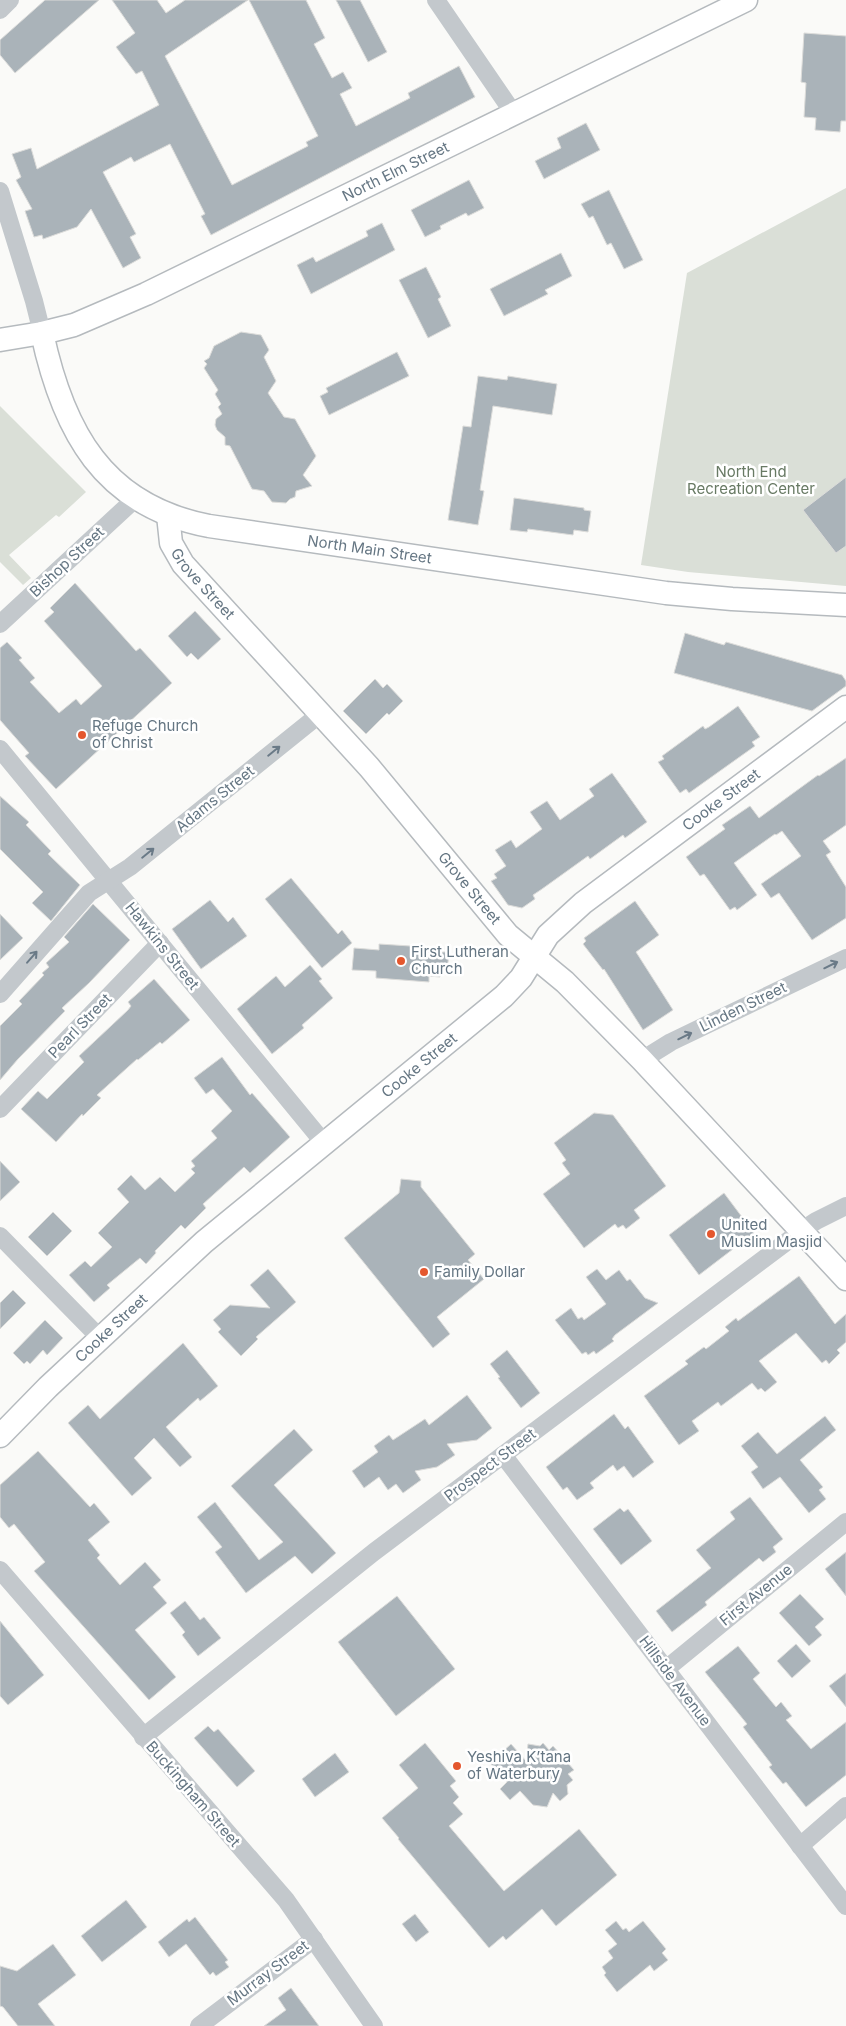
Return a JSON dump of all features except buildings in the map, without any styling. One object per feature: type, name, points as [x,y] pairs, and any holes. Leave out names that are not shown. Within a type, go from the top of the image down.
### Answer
[{"type":"main road","name":"North Elm Street","points":[[42,333],[85,322],[137,298],[746,0]]},
{"type":"main road","points":[[0,340],[42,333]]},
{"type":"main road","name":"North Main Street","points":[[42,333],[56,388],[78,434],[101,468],[118,486],[135,499],[168,515],[209,526],[666,593],[732,599],[846,605]]},
{"type":"main road","name":"Grove Street","points":[[168,515],[171,543],[179,558],[368,767],[494,919],[514,940],[565,982],[642,1060],[846,1280]]},
{"type":"main road","name":"Cooke Street","points":[[0,1436],[48,1387],[204,1242],[504,996],[521,978],[548,935],[583,903],[846,707]]},
{"type":"street","points":[[0,10],[10,0]]},
{"type":"street","points":[[436,0],[514,114]]},
{"type":"street","points":[[0,192],[42,333]]},
{"type":"street","name":"Bishop Street","points":[[0,624],[135,499]]},
{"type":"street","name":"Adams Street","points":[[0,994],[94,888],[130,867],[320,714]]},
{"type":"street","name":"Hawkins Street","points":[[0,749],[324,1144]]},
{"type":"street","name":"Pearl Street","points":[[0,1109],[160,943]]},
{"type":"street","name":"Linden Street","points":[[642,1060],[671,1042],[846,958]]},
{"type":"street","name":"Prospect Street","points":[[143,1737],[374,1552],[802,1231],[846,1206]]},
{"type":"street","points":[[0,1236],[100,1338]]},
{"type":"street","name":"Hillside Avenue","points":[[503,1455],[846,1906]]},
{"type":"street","name":"First Avenue","points":[[666,1669],[846,1522]]},
{"type":"street","name":"Buckingham Street","points":[[0,1570],[272,1884],[314,1939],[374,2026]]},
{"type":"street","points":[[800,1846],[846,1806]]},
{"type":"street","name":"Murray Street","points":[[199,2026],[314,1939]]},
{"type":"green space","name":"North End Recreation Center","points":[[846,188],[846,586],[688,572],[641,565],[687,273]]},
{"type":"green space","points":[[0,406],[86,492],[59,517],[56,515],[9,555],[31,578],[23,585],[0,562]]},
{"type":"place","name":"Refuge Church of Christ","points":[[82,735]]},
{"type":"place","name":"First Lutheran Church","points":[[401,961]]},
{"type":"place","name":"United Muslim Masjid","points":[[711,1234]]},
{"type":"place","name":"Family Dollar","points":[[424,1272]]},
{"type":"place","name":"Yeshiva K’tana of Waterbury","points":[[457,1766]]}]
